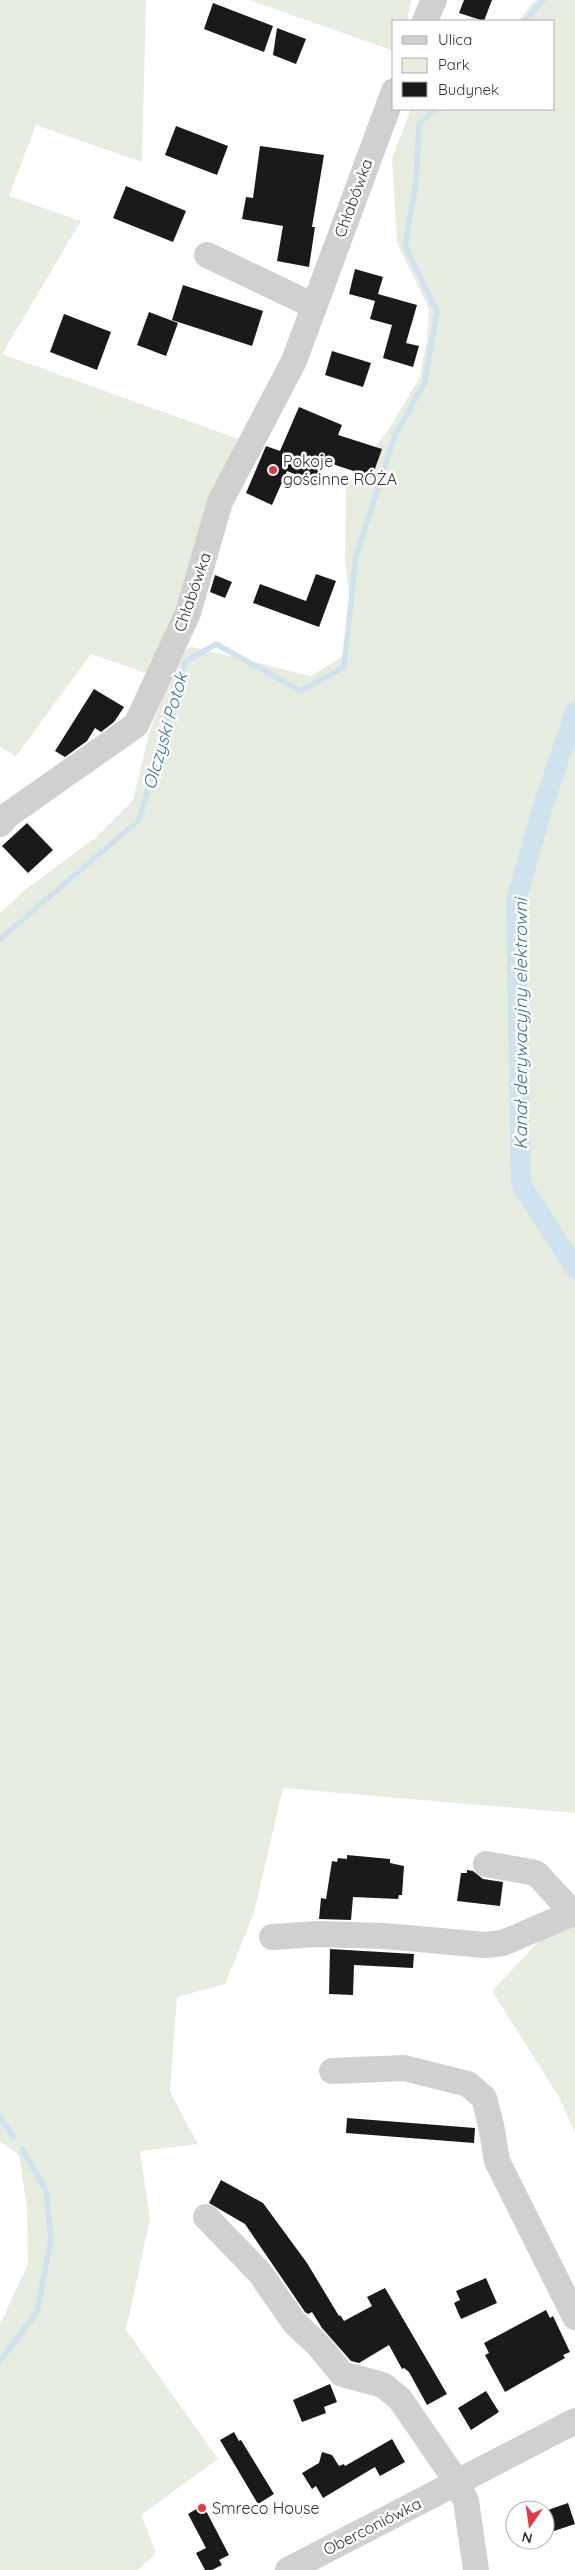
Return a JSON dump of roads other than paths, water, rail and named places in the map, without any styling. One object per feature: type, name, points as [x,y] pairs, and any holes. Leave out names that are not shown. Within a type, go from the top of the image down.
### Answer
[{"type":"street","points":[[425,20],[434,0]]},
{"type":"street","name":"Chłabówka","points":[[0,824],[8,816],[136,725],[188,614],[220,502],[294,361],[392,96]]},
{"type":"street","points":[[207,255],[314,306]]},
{"type":"street","points":[[272,1937],[318,1934],[386,1936],[485,1945],[503,1943],[574,1912],[536,1873],[486,1864]]},
{"type":"street","points":[[332,2071],[404,2068],[468,2084],[484,2098],[497,2161],[575,2317]]},
{"type":"street","points":[[206,2217],[260,2273],[294,2322],[319,2346],[342,2374],[383,2385],[400,2399],[457,2482],[466,2501],[476,2570]]},
{"type":"street","name":"Oberconiówka","points":[[288,2570],[575,2421]]},
{"type":"waterway","name":"Olczyski Potok","points":[[526,20],[543,0]]},
{"type":"waterway","name":"Olczyski Potok","points":[[0,939],[139,820],[185,662],[216,644],[301,691],[344,667],[356,556],[395,435],[425,382],[437,312],[405,245],[416,183],[419,123],[435,110]]},
{"type":"waterway","name":"Kanał derywacyjny elektrowni","points":[[575,712],[542,809],[516,902],[521,1184],[575,1268]]},
{"type":"waterway","name":"Olczyski Potok","points":[[0,2117],[14,2138]]},
{"type":"waterway","name":"Olczyski Potok","points":[[0,2361],[37,2312],[51,2239],[46,2190],[22,2149]]},
{"type":"place","name":"Pokoje gościnne RÓŻA","points":[[273,470]]},
{"type":"place","name":"Smreco House","points":[[202,2508]]}]
